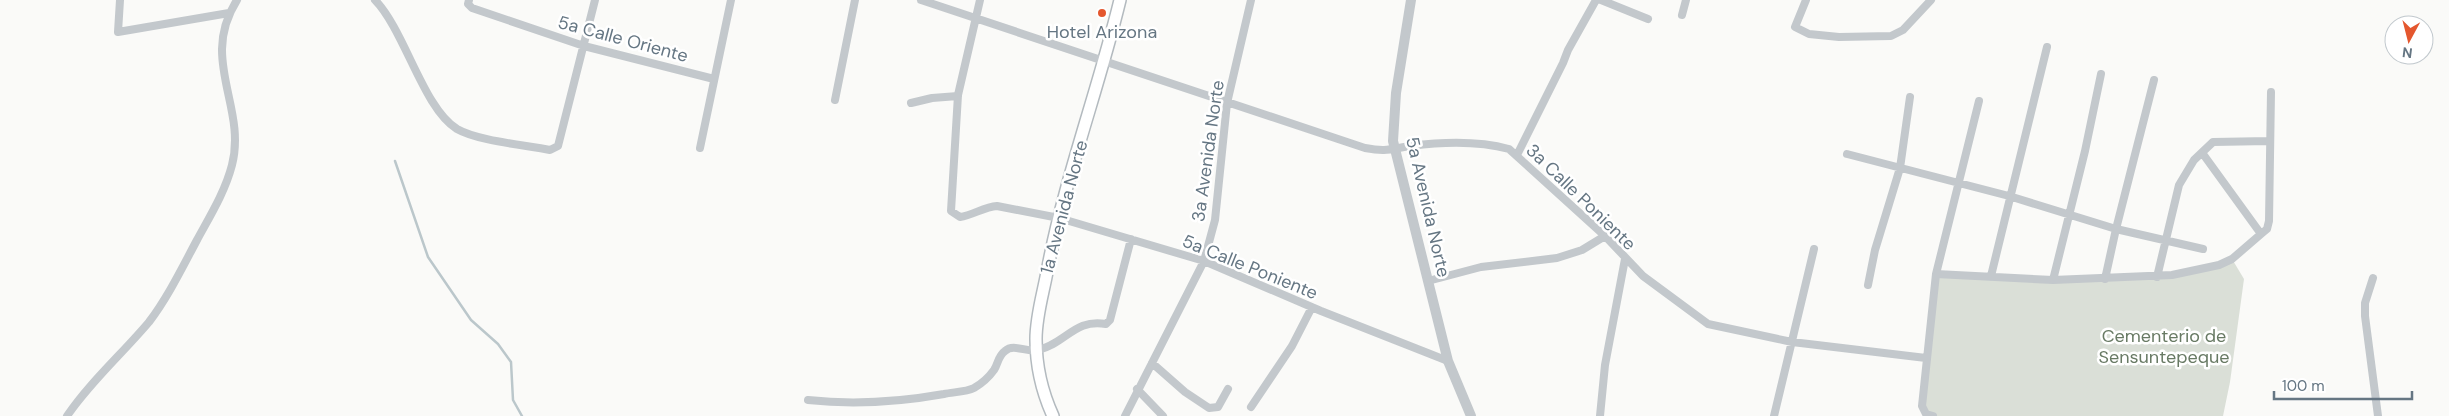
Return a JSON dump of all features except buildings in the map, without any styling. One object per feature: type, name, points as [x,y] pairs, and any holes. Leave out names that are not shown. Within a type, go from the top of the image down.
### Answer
[{"type":"main road","name":"1a Avenida Norte","points":[[1054,416],[1043,392],[1036,351],[1037,323],[1058,218],[1105,60],[1120,0]]},
{"type":"street","points":[[120,0],[118,32],[229,13]]},
{"type":"street","points":[[67,416],[81,395],[149,321],[162,304],[220,196],[232,166],[235,148],[221,44],[229,13],[237,0]]},
{"type":"street","points":[[375,0],[391,23],[438,110],[446,121],[472,135],[550,150],[558,146],[595,0]]},
{"type":"street","points":[[700,148],[731,0]]},
{"type":"street","points":[[835,100],[856,0]]},
{"type":"street","name":"3a Calle Poniente","points":[[921,0],[1365,148],[1387,151],[1410,146],[1465,144],[1500,147],[1517,155],[1605,236],[1643,276],[1708,324],[1792,342],[1926,358]]},
{"type":"street","points":[[911,104],[932,98],[958,96],[980,0]]},
{"type":"street","name":"3a Avenida Norte","points":[[1137,389],[1204,261],[1215,220],[1227,103],[1251,0]]},
{"type":"street","name":"5a Avenida Norte","points":[[1411,0],[1396,93],[1393,141],[1448,361],[1471,416]]},
{"type":"street","points":[[1517,155],[1564,63],[1568,50],[1596,0]]},
{"type":"street","points":[[1601,0],[1648,19]]},
{"type":"street","points":[[1682,15],[1686,0]]},
{"type":"street","points":[[1806,0],[1795,27],[1810,34],[1857,37],[1891,36],[1903,30],[1931,0]]},
{"type":"street","name":"5a Calle Oriente","points":[[469,2],[472,8],[584,46],[714,79]]},
{"type":"street","points":[[1991,276],[2047,48]]},
{"type":"street","points":[[2053,280],[2085,151],[2101,74]]},
{"type":"street","points":[[2105,280],[2154,80]]},
{"type":"street","points":[[1936,274],[2053,280],[2105,280],[2157,277],[2219,265],[2242,252],[2267,229],[2269,221],[2268,141],[2271,92]]},
{"type":"street","name":"5a Calle Poniente","points":[[958,96],[951,211],[960,217],[998,206],[1058,218],[1204,261],[1312,307],[1448,361]]},
{"type":"street","points":[[1868,285],[1876,250],[1900,168],[1910,97]]},
{"type":"street","points":[[1933,416],[1926,414],[1922,406],[1936,274],[1979,101]]},
{"type":"street","points":[[2157,277],[2179,185],[2188,168],[2202,154],[2206,147],[2213,142],[2268,141]]},
{"type":"street","points":[[1847,154],[2010,196],[2116,229],[2204,249]]},
{"type":"street","points":[[2202,154],[2262,234]]},
{"type":"street","points":[[1428,281],[1481,267],[1557,258],[1582,250],[1605,236]]},
{"type":"street","points":[[808,400],[864,402],[917,398],[972,389],[986,379],[994,370],[1000,356],[1006,350],[1014,348],[1036,351],[1055,343],[1085,323],[1106,324],[1110,320],[1131,240]]},
{"type":"street","points":[[1774,416],[1814,249]]},
{"type":"street","points":[[1600,416],[1605,365],[1625,259]]},
{"type":"street","points":[[2373,278],[2365,302],[2365,316],[2378,416]]},
{"type":"street","points":[[1251,407],[1292,346],[1312,307]]},
{"type":"street","points":[[1152,363],[1186,392],[1209,408],[1218,407],[1228,389]]},
{"type":"street","points":[[1125,416],[1137,389],[1163,416]]},
{"type":"green space","name":"Cementerio de Sensuntepeque","points":[[2232,259],[2244,279],[2230,382],[2223,416],[1933,416],[1922,406],[1936,276],[2157,277]]},
{"type":"waterway","points":[[395,161],[428,257],[471,320],[498,344],[511,362],[513,400],[522,416]]},
{"type":"place","name":"Hotel Arizona","points":[[1102,13]]}]
